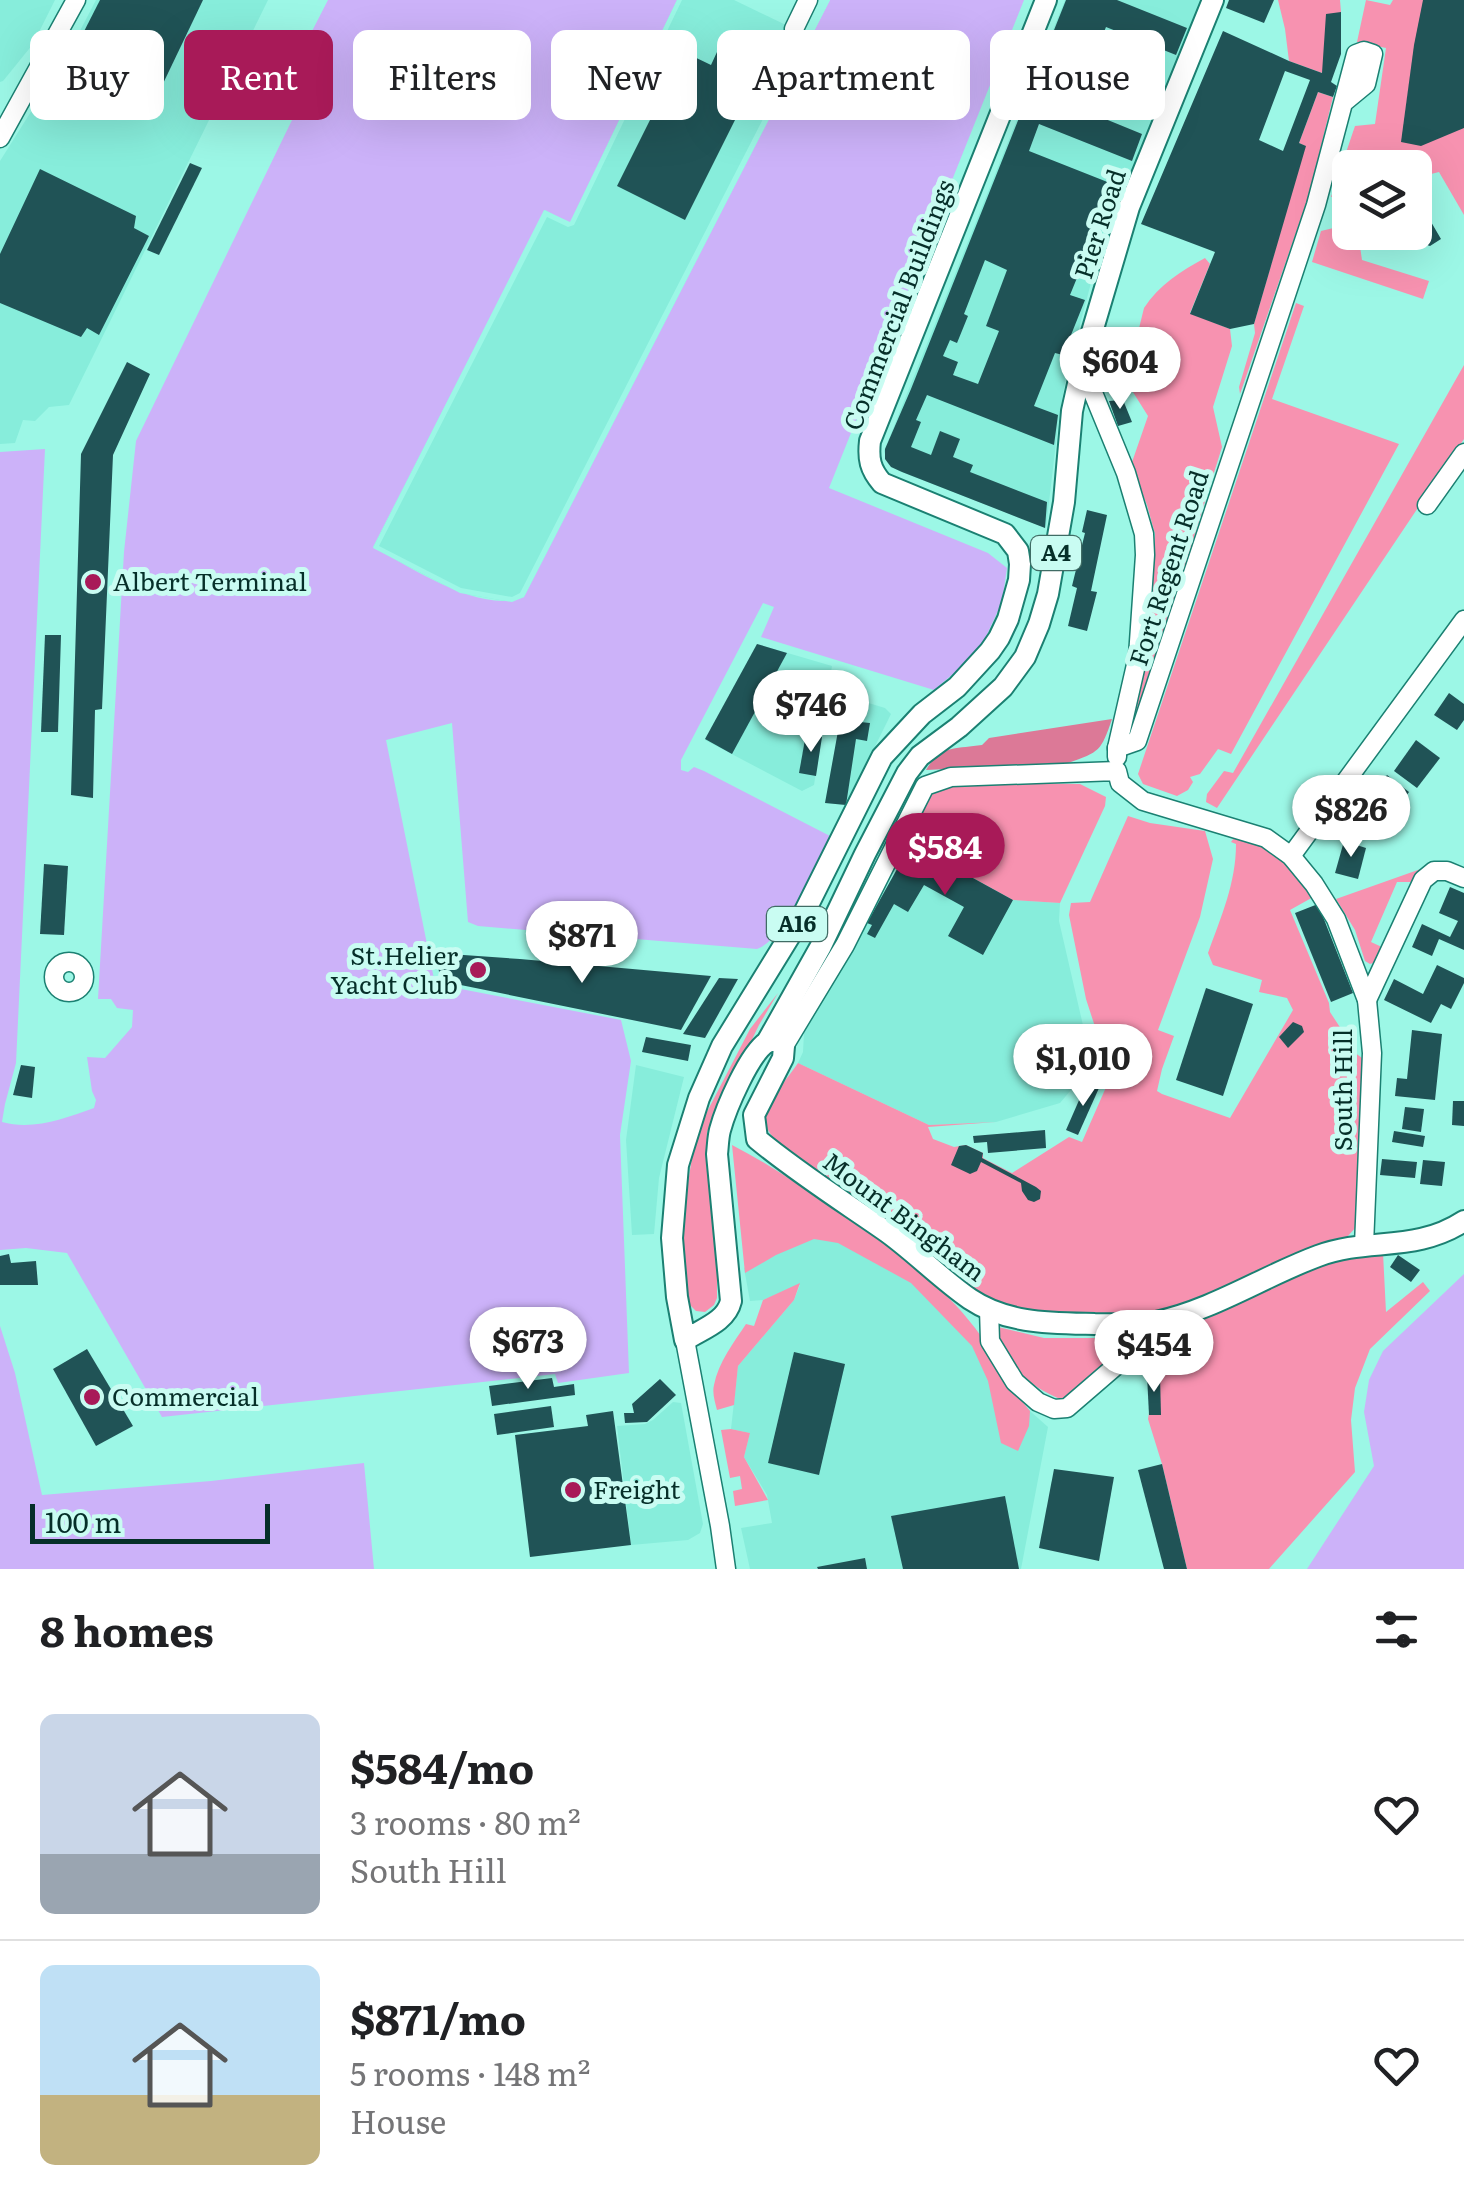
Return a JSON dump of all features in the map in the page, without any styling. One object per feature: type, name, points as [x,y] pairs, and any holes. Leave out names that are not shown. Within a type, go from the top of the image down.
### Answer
[{"type":"main road","name":"Commercial Buildings","points":[[685,1340],[672,1238],[678,1165],[699,1098],[722,1046],[805,911],[882,756],[990,651],[1008,619],[1019,580],[1018,551],[1005,534],[882,483],[872,472],[868,456],[870,441],[1046,0]]},
{"type":"main road","name":"Pier Road","points":[[776,1044],[778,1018],[821,946],[907,773],[920,756],[1003,687],[1025,657],[1039,624],[1064,502],[1072,412],[1082,366],[1128,208],[1213,0]]},
{"type":"main road","name":"Mount Bingham","points":[[776,1044],[783,1058],[754,1115],[758,1139],[971,1299],[1016,1319],[1048,1323],[1156,1322],[1191,1312],[1321,1254],[1420,1240],[1464,1221]]},
{"type":"main road","points":[[685,1340],[728,1312],[717,1154],[719,1132],[761,1046],[776,1044]]},
{"type":"street","points":[[0,138],[7,113],[76,0]]},
{"type":"street","points":[[794,29],[808,0]]},
{"type":"street","name":"Fort Regent Road","points":[[1117,748],[1137,740],[1162,670],[1316,205],[1343,103]]},
{"type":"street","points":[[776,1044],[845,944],[925,786],[951,776],[1117,771],[1117,748],[1138,656],[1146,555],[1144,534],[1126,473],[1082,366]]},
{"type":"street","points":[[1428,506],[1464,453]]},
{"type":"street","points":[[1290,856],[1464,620]]},
{"type":"street","name":"South Hill","points":[[1117,771],[1120,784],[1143,801],[1266,838],[1290,856],[1336,919],[1367,1000],[1372,1053],[1364,1245]]},
{"type":"street","points":[[1367,1000],[1423,880],[1434,871],[1448,871],[1464,878]]},
{"type":"street","points":[[989,1310],[990,1341],[1015,1382],[1038,1402],[1054,1409],[1067,1408],[1125,1358],[1132,1345],[1135,1324]]},
{"type":"street","points":[[685,1340],[726,1569]]},
{"type":"shaded area","points":[[0,0],[55,0],[40,30],[30,30],[30,48],[0,82]]},
{"type":"shaded area","points":[[96,0],[268,0],[253,30],[184,30],[184,120],[209,120],[69,405],[49,407],[35,421],[23,420],[15,443],[0,444],[0,161],[30,113],[30,120],[164,120],[164,30],[80,30]]},
{"type":"shaded area","points":[[328,0],[677,0],[663,30],[551,30],[551,120],[619,120],[570,223],[545,210],[373,547],[447,586],[488,600],[507,601],[524,597],[768,120],[970,120],[970,30],[815,30],[830,0],[1024,0],[1012,30],[990,30],[990,85],[829,488],[988,553],[1007,568],[1002,602],[979,652],[934,690],[761,637],[774,607],[763,603],[681,760],[681,770],[688,772],[694,767],[704,771],[830,836],[789,916],[768,943],[757,949],[478,926],[468,922],[452,723],[386,740],[435,984],[621,1020],[631,1061],[620,1135],[629,1373],[558,1383],[555,1374],[162,1417],[67,1253],[26,1248],[0,1250],[0,452],[45,449],[16,1063],[2,1122],[25,1125],[94,1108],[96,1100],[87,1057],[105,1058],[132,1027],[133,1010],[117,1008],[111,999],[98,999],[124,552],[136,441],[292,120],[333,120],[333,30],[313,30]]},
{"type":"shaded area","points":[[677,0],[734,0],[796,30],[717,30],[717,120],[768,120],[524,597],[512,602],[460,593],[373,548],[544,210],[569,222],[619,120],[697,120],[697,30],[662,30]]},
{"type":"shaded area","points":[[1065,0],[1201,0],[1165,89],[1165,30],[1053,30]]},
{"type":"shaded area","points":[[1278,0],[1340,0],[1341,12],[1322,73],[1289,61]]},
{"type":"shaded area","points":[[1366,0],[1390,5],[1393,0],[1464,0],[1464,215],[1439,172],[1432,174],[1432,150],[1347,150],[1355,126],[1375,124],[1386,48],[1357,42]]},
{"type":"shaded area","points":[[1318,92],[1333,97],[1309,195],[1240,394],[1254,324],[1305,146],[1299,143]]},
{"type":"shaded area","points":[[1017,120],[1152,120],[1100,249],[1066,377],[1046,528],[899,471],[888,464],[884,451]]},
{"type":"shaded area","points":[[1332,228],[1332,250],[1361,250],[1362,260],[1429,281],[1423,299],[1312,262],[1321,231]]},
{"type":"shaded area","points":[[1205,258],[1210,264],[1190,313],[1230,329],[1232,346],[1213,407],[1222,447],[1139,714],[1133,713],[1149,634],[1155,534],[1131,465],[1148,416],[1126,381],[1144,308],[1171,279]]},
{"type":"shaded area","points":[[1296,303],[1304,306],[1272,399],[1399,444],[1231,754],[1218,749],[1200,774],[1190,777],[1193,782],[1188,790],[1177,796],[1143,784],[1138,774]]},
{"type":"shaded area","points":[[1464,365],[1464,439],[1217,808],[1206,802],[1207,794],[1224,771],[1233,773]]},
{"type":"shaded area","points":[[757,644],[832,666],[814,785],[802,791],[705,740]]},
{"type":"shaded area","points":[[852,698],[885,708],[891,714],[846,805],[825,803],[844,700]]},
{"type":"shaded area","points":[[1112,719],[1098,749],[1068,763],[926,770],[943,752],[982,745],[989,738]]},
{"type":"shaded area","points":[[955,782],[1080,784],[1106,797],[1060,903],[1013,900],[911,844],[908,834],[929,793]]},
{"type":"shaded area","points":[[1128,816],[1205,831],[1213,859],[1200,917],[1158,1030],[1174,1036],[1157,1091],[1162,1094],[1230,1118],[1293,1010],[1287,998],[1259,992],[1262,980],[1213,965],[1208,953],[1231,886],[1236,844],[1231,842],[1236,835],[1270,851],[1315,896],[1290,910],[1330,1012],[1347,1038],[1342,1043],[1362,1058],[1365,1105],[1357,1226],[1347,1237],[1268,1265],[1183,1308],[1131,1316],[1016,1309],[984,1296],[786,1149],[768,1130],[767,1113],[798,1063],[929,1125],[996,1122],[928,1127],[933,1139],[954,1147],[966,1145],[1012,1173],[1069,1137],[1082,1142],[1107,1085],[1091,1078],[1100,1042],[1086,999],[1069,915],[1071,903],[1090,902]]},
{"type":"shaded area","points":[[911,844],[1013,900],[1060,903],[1059,921],[1088,1047],[1081,1078],[1060,1103],[996,1122],[929,1125],[798,1063],[804,1033]]},
{"type":"shaded area","points":[[1432,865],[1413,882],[1397,882],[1371,942],[1384,948],[1379,961],[1365,961],[1355,930],[1336,899]]},
{"type":"shaded area","points":[[778,993],[707,1132],[717,1298],[705,1312],[696,1311],[685,1291],[680,1261],[682,1220],[696,1133],[750,1029]]},
{"type":"shaded area","points":[[636,1065],[684,1077],[659,1178],[654,1234],[632,1235],[626,1140]]},
{"type":"shaded area","points":[[732,1145],[789,1178],[878,1240],[930,1280],[961,1311],[1030,1411],[1029,1426],[1018,1451],[1001,1443],[988,1381],[972,1346],[911,1283],[838,1243],[814,1239],[745,1273]]},
{"type":"shaded area","points":[[825,1203],[975,1328],[1012,1390],[1048,1427],[1021,1569],[750,1569],[741,1528],[772,1523],[767,1495],[744,1457],[750,1433],[731,1429],[738,1366],[794,1300],[800,1285],[763,1300],[750,1301],[744,1268]]},
{"type":"shaded area","points":[[1383,1253],[1386,1312],[1423,1282],[1430,1291],[1370,1349],[1355,1388],[1351,1420],[1355,1472],[1269,1569],[1187,1569],[1148,1419],[1156,1371],[1154,1347],[1161,1335],[1248,1292],[1337,1258]]},
{"type":"shaded area","points":[[1464,1274],[1464,1569],[1307,1569],[1374,1466],[1364,1412],[1369,1380],[1383,1351]]},
{"type":"shaded area","points":[[800,1283],[794,1300],[738,1366],[734,1405],[717,1410],[714,1385],[732,1345],[746,1324],[754,1326],[763,1300]]},
{"type":"shaded area","points":[[0,1326],[15,1373],[42,1495],[364,1463],[374,1569],[0,1569]]},
{"type":"shaded area","points":[[998,1327],[1044,1338],[1121,1338],[1124,1346],[1096,1378],[1060,1399],[1038,1388],[1009,1362]]},
{"type":"shaded area","points":[[673,1402],[681,1403],[703,1524],[700,1533],[688,1540],[631,1545],[617,1426],[645,1424]]},
{"type":"shaded area","points":[[721,1430],[750,1433],[744,1457],[768,1500],[735,1506],[733,1491],[742,1489],[740,1476],[730,1478]]},
{"type":"pier","points":[[677,0],[682,0],[668,30],[663,30]]},
{"type":"pier","points":[[824,0],[830,0],[815,30],[809,30]]},
{"type":"pier","points":[[619,120],[624,120],[574,225],[568,227],[547,217],[379,546],[461,588],[512,597],[520,593],[762,120],[768,120],[524,597],[512,602],[460,593],[373,548],[544,210],[570,222]]},
{"type":"building","points":[[100,0],[203,0],[189,30],[184,30],[184,40],[164,82],[164,30],[85,30]]},
{"type":"building","points":[[1066,0],[1117,0],[1187,28],[1176,55],[1165,51],[1165,30],[1054,30]]},
{"type":"building","points":[[1229,0],[1274,0],[1264,23],[1226,8]]},
{"type":"building","points":[[1423,0],[1464,0],[1464,128],[1421,146],[1401,142]]},
{"type":"building","points":[[1341,12],[1341,54],[1331,82],[1337,86],[1333,97],[1318,92],[1299,143],[1306,146],[1254,324],[1230,329],[1190,314],[1215,252],[1141,224],[1223,31],[1322,73],[1326,14]],"holes":[[[1285,71],[1310,80],[1283,151],[1259,140]]]},
{"type":"building","points":[[717,52],[717,120],[735,120],[685,220],[617,186],[650,120],[697,120],[697,58],[711,65]]},
{"type":"building","points":[[1018,120],[1108,120],[1142,134],[1132,161],[1039,124],[1029,151],[1115,185],[1070,295],[1085,300],[1063,355],[1055,353],[1034,406],[1058,415],[1054,445],[927,395],[916,420],[921,422],[911,447],[931,455],[940,431],[960,439],[953,457],[973,465],[970,472],[1047,502],[1045,528],[891,467],[885,459],[885,449]],"holes":[[[985,260],[1007,270],[986,326],[999,331],[978,384],[953,375],[958,362],[943,356],[950,340],[957,343]]]},
{"type":"building","points":[[190,163],[202,168],[159,255],[147,250]]},
{"type":"building","points":[[40,169],[136,216],[134,228],[149,236],[99,335],[87,328],[81,337],[0,303],[0,254]]},
{"type":"building","points":[[1432,224],[1441,239],[1432,245]]},
{"type":"building","points":[[1113,336],[1129,341],[1120,369],[1104,364]]},
{"type":"building","name":"Albert Terminal","points":[[127,362],[150,374],[113,455],[102,709],[95,710],[93,798],[71,795],[81,454]]},
{"type":"building","points":[[1123,400],[1132,422],[1118,426],[1109,401]]},
{"type":"building","points":[[1087,510],[1107,515],[1091,591],[1097,592],[1087,631],[1068,626]]},
{"type":"building","points":[[45,635],[61,635],[58,732],[41,732]]},
{"type":"building","points":[[757,644],[787,653],[732,754],[705,739]]},
{"type":"building","points":[[1449,693],[1464,704],[1464,720],[1457,730],[1434,715]]},
{"type":"building","points":[[840,720],[870,723],[867,741],[856,739],[846,805],[825,803]]},
{"type":"building","points":[[806,734],[822,737],[816,776],[799,773]]},
{"type":"building","points":[[1416,740],[1440,758],[1417,788],[1394,771]]},
{"type":"building","points":[[1387,775],[1409,792],[1377,834],[1355,816]]},
{"type":"building","points":[[1344,841],[1366,848],[1358,879],[1335,873]]},
{"type":"building","points":[[911,844],[1013,900],[983,955],[948,936],[964,907],[924,885],[908,912],[894,904],[875,938],[867,934],[872,925],[867,923]]},
{"type":"building","points":[[44,864],[68,866],[64,935],[40,934]]},
{"type":"building","points":[[1450,887],[1464,893],[1464,950],[1439,939],[1432,956],[1412,947],[1422,924],[1450,937],[1458,921],[1439,913]]},
{"type":"building","points":[[1318,904],[1353,993],[1331,1002],[1295,913]]},
{"type":"building","points":[[435,953],[711,976],[681,1030],[441,981]]},
{"type":"building","points":[[1437,965],[1464,978],[1464,983],[1451,1009],[1441,1004],[1431,1023],[1384,1000],[1394,979],[1423,994]]},
{"type":"building","points":[[719,978],[738,979],[705,1038],[683,1034]]},
{"type":"building","points":[[1206,988],[1253,1004],[1223,1096],[1176,1080]]},
{"type":"building","points":[[1293,1022],[1302,1026],[1304,1032],[1288,1048],[1279,1037]]},
{"type":"building","points":[[1412,1030],[1442,1034],[1435,1100],[1395,1096],[1397,1078],[1407,1079]]},
{"type":"building","points":[[646,1037],[691,1045],[688,1061],[642,1052]]},
{"type":"building","points":[[21,1065],[35,1067],[32,1098],[13,1095]]},
{"type":"building","points":[[1087,1082],[1099,1088],[1078,1135],[1066,1130]]},
{"type":"building","points":[[1453,1101],[1464,1101],[1464,1126],[1452,1125]]},
{"type":"building","points":[[1405,1107],[1424,1109],[1421,1132],[1402,1129]]},
{"type":"building","points":[[1045,1130],[1046,1148],[988,1153],[987,1142],[974,1143],[973,1136]]},
{"type":"building","points":[[1394,1131],[1425,1136],[1423,1147],[1392,1142]]},
{"type":"building","points":[[966,1145],[1036,1187],[1041,1191],[1040,1199],[1028,1200],[1021,1183],[981,1162],[977,1171],[970,1174],[951,1165],[959,1146]]},
{"type":"building","points":[[1382,1159],[1417,1162],[1415,1178],[1380,1175]]},
{"type":"building","points":[[1423,1160],[1445,1162],[1442,1186],[1420,1184]]},
{"type":"building","points":[[9,1254],[11,1263],[36,1261],[38,1285],[0,1285],[0,1256]]},
{"type":"building","points":[[1398,1255],[1420,1270],[1411,1282],[1390,1267]]},
{"type":"building","name":"Commercial","points":[[87,1349],[133,1426],[96,1446],[53,1369]]},
{"type":"building","points":[[794,1352],[845,1364],[819,1475],[768,1463]]},
{"type":"building","points":[[1147,1375],[1160,1375],[1161,1415],[1149,1415]]},
{"type":"building","points":[[552,1378],[554,1387],[574,1384],[575,1395],[492,1406],[489,1386]]},
{"type":"building","points":[[660,1379],[676,1395],[647,1422],[625,1423],[624,1413],[634,1413],[632,1404]]},
{"type":"building","points":[[551,1406],[554,1427],[497,1435],[494,1414]]},
{"type":"building","name":"Freight","points":[[613,1411],[631,1545],[530,1557],[515,1435],[588,1426],[586,1415]]},
{"type":"building","points":[[1162,1464],[1187,1569],[1164,1569],[1138,1470]]},
{"type":"building","points":[[1054,1469],[1114,1477],[1099,1561],[1039,1548]]},
{"type":"building","points":[[1005,1496],[1019,1569],[903,1569],[891,1516]]},
{"type":"building","points":[[865,1558],[867,1569],[817,1567]]},
{"type":"place","name":"Albert Terminal","points":[[93,582]]},
{"type":"place","name":"St.Helier Yacht Club","points":[[478,970]]},
{"type":"place","name":"Commercial","points":[[92,1397]]},
{"type":"place","name":"Freight","points":[[573,1490]]}]
